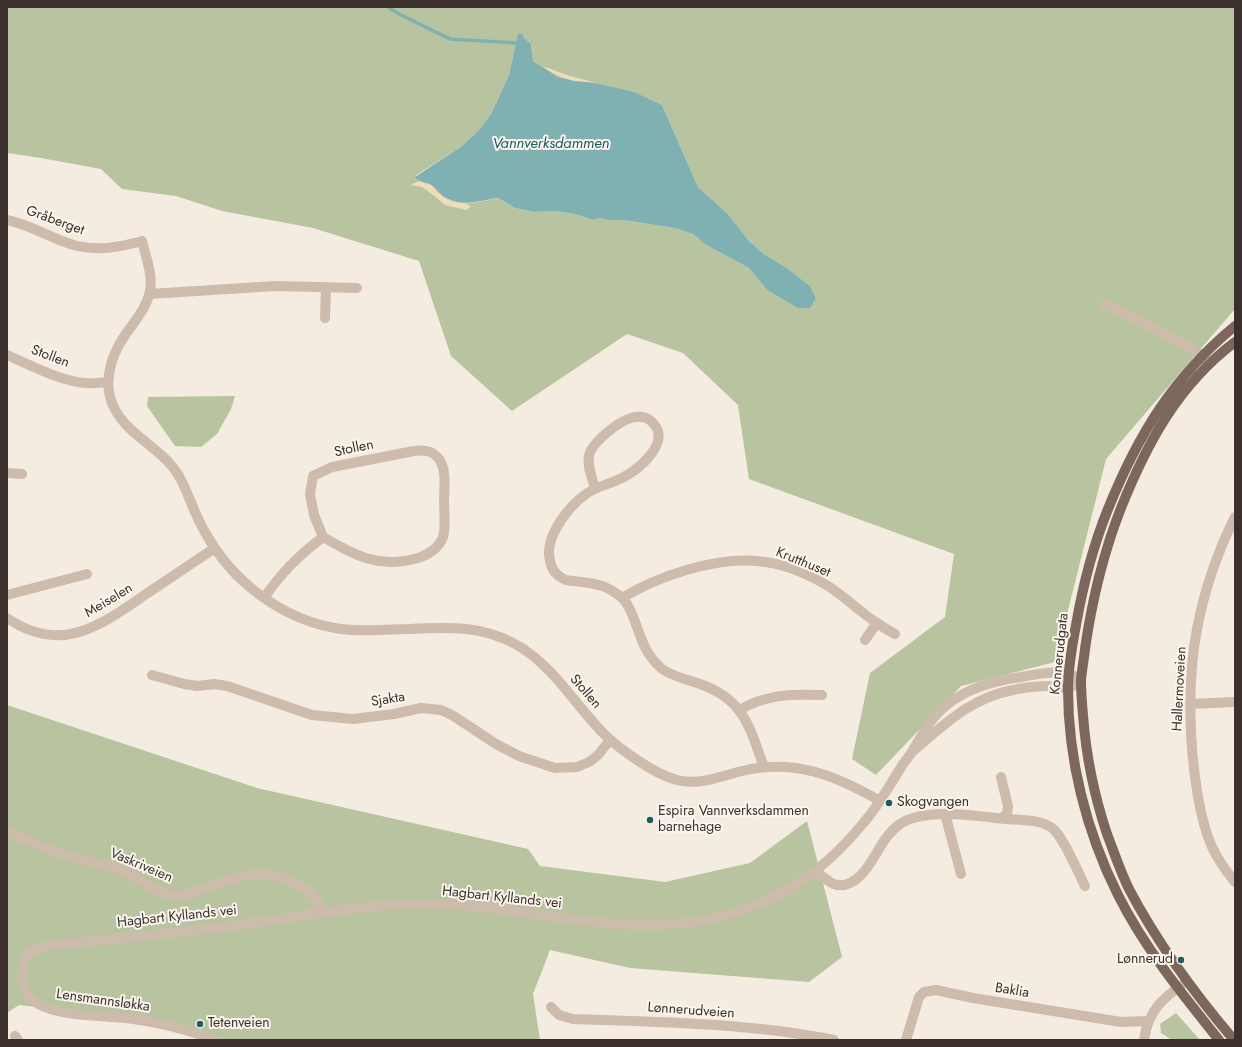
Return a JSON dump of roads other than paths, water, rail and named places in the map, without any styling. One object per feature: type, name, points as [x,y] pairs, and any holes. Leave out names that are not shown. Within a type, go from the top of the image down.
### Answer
[{"type":"main road","name":"Konnerudgata","points":[[1218,1040],[1177,988],[1155,957],[1118,895],[1094,838],[1085,810],[1070,736],[1068,688],[1073,641],[1087,570],[1116,489],[1133,451],[1151,419],[1169,393],[1202,356],[1235,326]]},
{"type":"main road","name":"Konnerudgata","points":[[1234,1040],[1187,981],[1150,926],[1128,887],[1118,865],[1092,786],[1084,734],[1081,680],[1096,587],[1107,547],[1126,495],[1151,441],[1174,404],[1210,362],[1235,342]]},
{"type":"street","name":"Gråberget","points":[[7,220],[32,227],[69,243],[97,249],[110,248],[142,241],[149,273],[150,294]]},
{"type":"street","points":[[150,294],[275,286],[358,288]]},
{"type":"street","points":[[325,318],[326,287]]},
{"type":"street","name":"Stollen","points":[[150,294],[137,319],[117,347],[111,365],[108,382],[110,399],[118,416],[129,429],[160,453],[174,469],[186,489],[205,533],[227,564],[249,586],[264,598],[279,608],[298,616],[325,626],[342,629],[369,630],[461,627],[491,633],[506,639],[537,659],[610,740],[649,768],[678,780],[701,781],[764,767],[796,767],[843,781],[880,801]]},
{"type":"street","points":[[1104,304],[1193,348],[1210,362]]},
{"type":"street","name":"Stollen","points":[[7,355],[63,378],[87,383],[108,382]]},
{"type":"street","points":[[595,488],[589,469],[589,454],[594,446],[621,422],[631,418],[644,417],[651,421],[658,433],[659,440],[656,449],[648,458],[622,478],[595,488],[575,503],[555,530],[550,543],[550,562],[555,573],[560,578],[605,587],[622,598],[629,609],[645,649],[661,668],[675,676],[715,690],[726,697],[740,710],[749,727],[764,767]]},
{"type":"street","name":"Stollen","points":[[424,450],[433,453],[440,460],[444,476],[443,537],[432,550],[424,556],[398,562],[384,563],[343,549],[323,537],[314,515],[310,494],[313,476],[332,467],[414,451],[424,450]]},
{"type":"street","points":[[7,473],[22,474]]},
{"type":"street","name":"Hallermoveien","points":[[1235,517],[1222,545],[1198,629],[1190,704],[1197,791],[1204,827],[1218,860],[1235,882]]},
{"type":"street","points":[[264,598],[290,564],[323,537]]},
{"type":"street","name":"Meiselen","points":[[7,618],[28,630],[56,636],[87,630],[124,610],[215,548]]},
{"type":"street","name":"Krutthuset","points":[[622,598],[634,590],[655,581],[695,568],[744,560],[758,561],[786,568],[823,583],[877,623],[895,634]]},
{"type":"street","points":[[7,595],[87,574]]},
{"type":"street","points":[[865,640],[877,623]]},
{"type":"street","points":[[1068,688],[1081,680],[1069,673]]},
{"type":"street","name":"Hagbart Kyllands vei","points":[[25,959],[32,951],[51,945],[216,927],[323,912],[425,904],[490,908],[622,925],[655,926],[684,924],[729,916],[761,903],[801,881],[843,846],[866,821],[912,752],[923,732],[940,711],[954,699],[988,684],[1011,678],[1034,674],[1069,673]]},
{"type":"street","name":"Sjakta","points":[[152,675],[197,686],[214,684],[227,686],[312,715],[353,719],[394,714],[421,708],[441,710],[452,715],[496,744],[518,756],[555,768],[576,767],[588,762],[598,755],[610,740]]},
{"type":"street","name":"Hagbart Kyllands vei","points":[[912,752],[960,712],[993,695],[1036,686],[1068,688]]},
{"type":"street","points":[[740,710],[750,704],[772,697],[822,695]]},
{"type":"street","points":[[1190,704],[1235,702]]},
{"type":"street","points":[[1001,777],[1008,806],[1007,814],[1002,818]]},
{"type":"street","points":[[945,814],[961,874]]},
{"type":"street","points":[[816,870],[830,884],[842,886],[850,884],[864,872],[887,836],[902,823],[924,816],[970,814],[1039,822],[1051,827],[1059,834],[1085,886]]},
{"type":"street","name":"Vaskriveien","points":[[7,831],[55,852],[116,868],[171,895],[194,893],[234,879],[255,874],[270,874],[288,880],[308,891],[318,900],[323,912]]},
{"type":"street","name":"Lensmannsløkka","points":[[25,959],[22,976],[26,993],[38,1004],[63,1012],[160,1023],[192,1031],[214,1040]]},
{"type":"street","points":[[1144,1040],[1148,1021],[1154,1010],[1161,1001],[1187,981]]},
{"type":"street","name":"Baklia","points":[[906,1040],[918,997],[929,990],[936,990],[987,1001],[1121,1022],[1148,1021]]},
{"type":"street","name":"Lønnerudveien","points":[[551,1007],[559,1015],[572,1019],[678,1023],[805,1035],[834,1040]]},
{"type":"water","name":"Vannverksdammen","points":[[518,33],[523,34],[523,37],[531,44],[533,61],[558,77],[575,81],[596,83],[635,92],[662,105],[698,187],[728,214],[749,241],[764,254],[787,268],[810,286],[816,298],[810,308],[798,308],[766,289],[749,268],[706,245],[693,234],[674,228],[623,220],[608,220],[599,218],[594,220],[575,214],[555,211],[534,212],[515,208],[499,198],[467,203],[454,201],[443,196],[431,185],[415,177],[462,146],[478,131],[491,114],[509,75]]},
{"type":"waterway","points":[[388,7],[450,39],[516,43]]},
{"type":"place","name":"Skogvangen","points":[[889,803]]},
{"type":"place","name":"Espira Vannverksdammen barnehage","points":[[650,820]]},
{"type":"place","name":"Lønnerud","points":[[1181,960]]},
{"type":"place","name":"Tetenveien","points":[[200,1024]]}]
